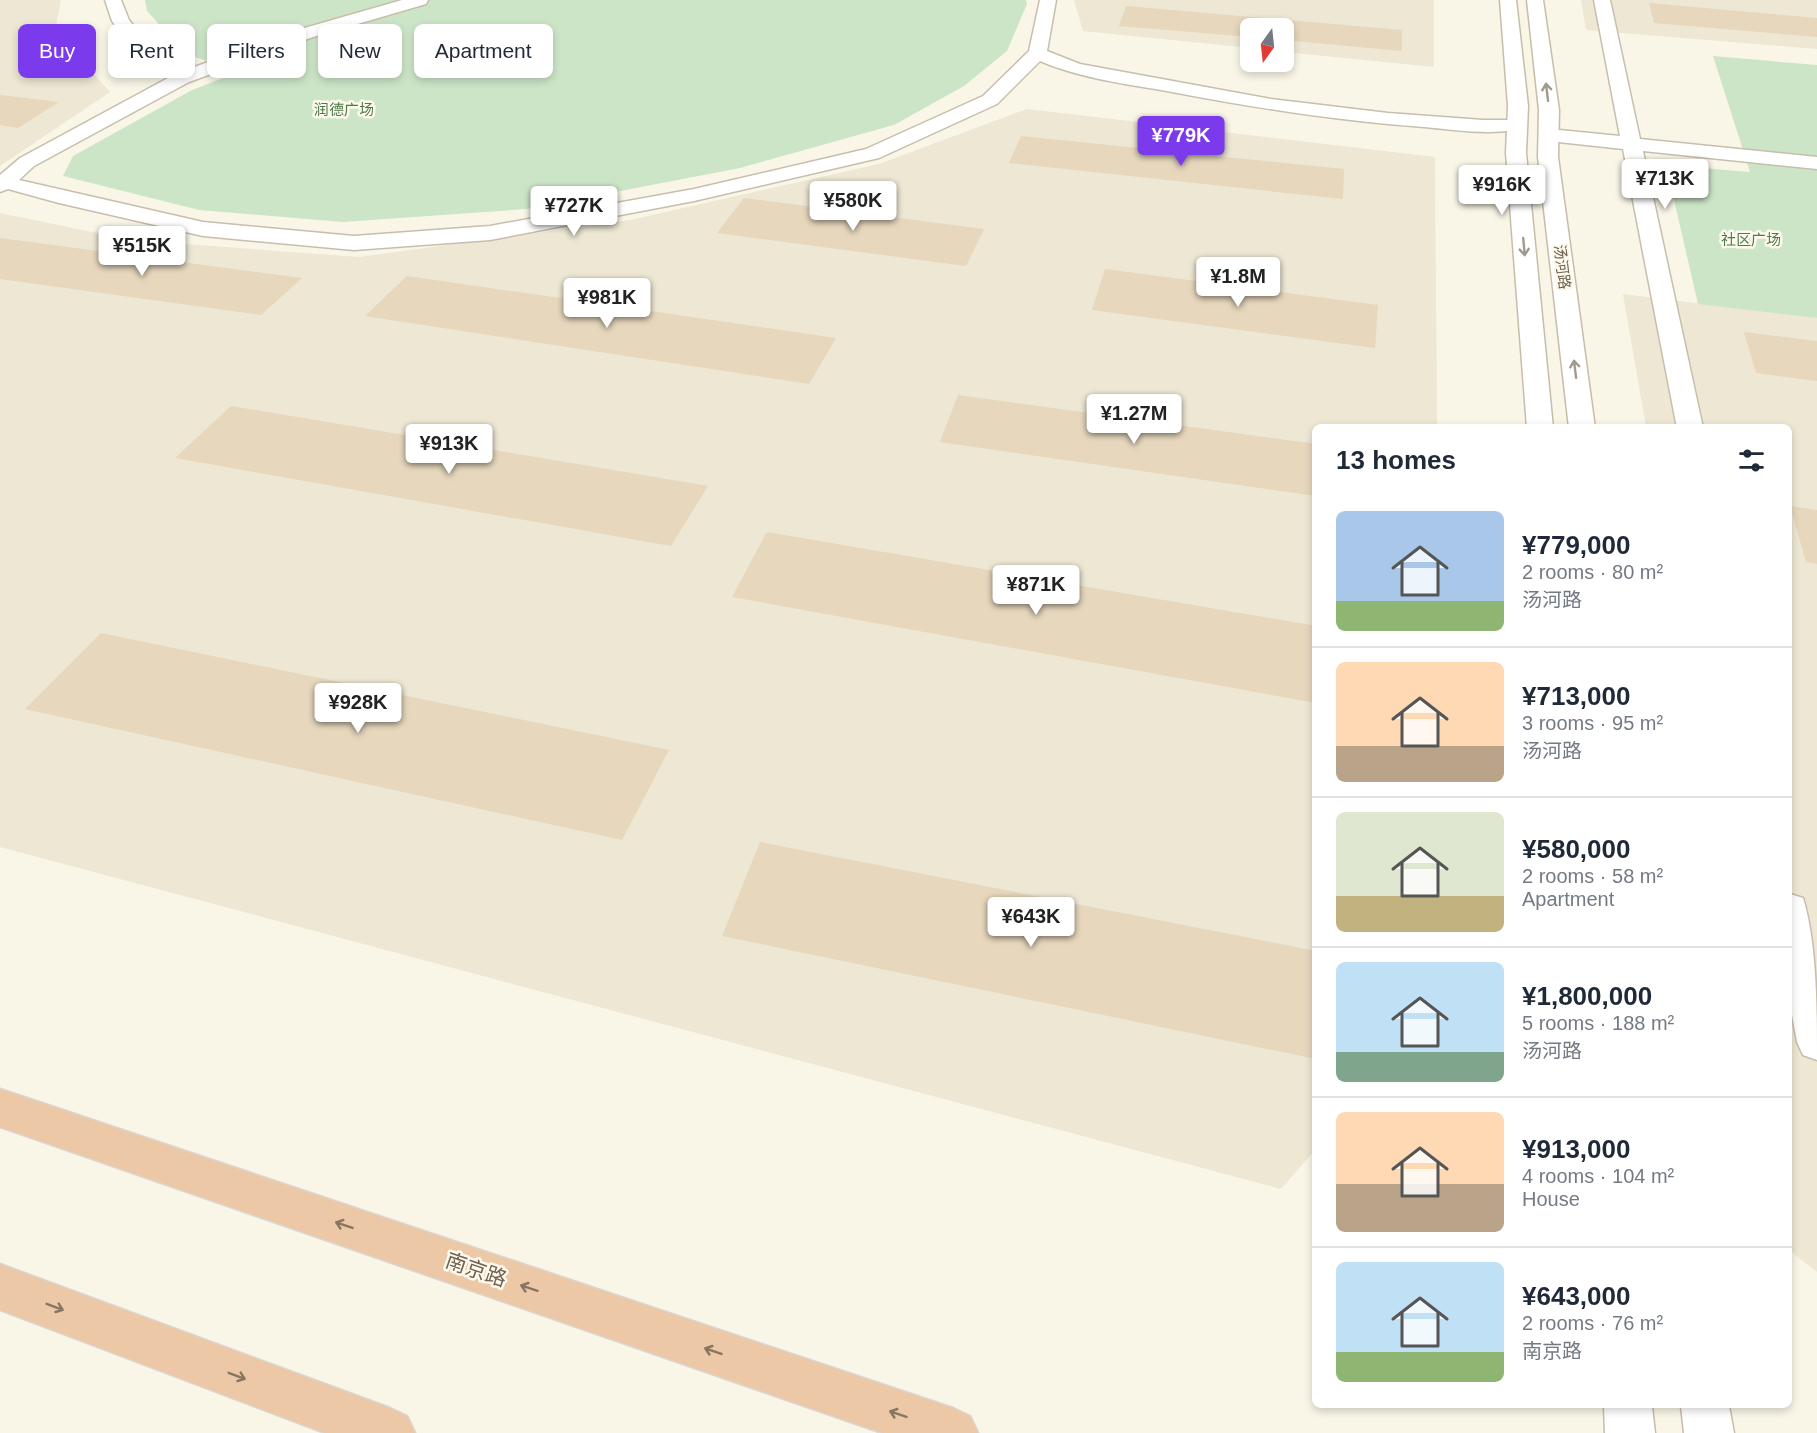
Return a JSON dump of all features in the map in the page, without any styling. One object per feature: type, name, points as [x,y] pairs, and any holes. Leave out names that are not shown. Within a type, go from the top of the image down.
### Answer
[{"type":"highway","name":"南京路","points":[[0,1107],[953,1433]]},
{"type":"highway","points":[[0,1287],[390,1433]]},
{"type":"street","points":[[113,0],[123,24]]},
{"type":"street","points":[[195,73],[307,33],[420,0]]},
{"type":"street","points":[[2,184],[203,229],[354,243],[490,233],[694,195],[872,154],[990,100],[1038,53],[1048,0]]},
{"type":"street","name":"汤河路","points":[[1508,0],[1518,106],[1516,153],[1540,424]]},
{"type":"street","name":"汤河路","points":[[1534,0],[1549,110],[1548,157],[1581,424]]},
{"type":"street","points":[[1602,0],[1689,424]]},
{"type":"street","points":[[1038,53],[1075,69],[1271,105],[1388,119],[1484,126],[1517,124]]},
{"type":"street","points":[[2,184],[27,162],[182,78]]},
{"type":"street","points":[[1548,135],[1817,163]]},
{"type":"street","points":[[1792,919],[1817,1042]]},
{"type":"street","points":[[1628,1408],[1630,1433]]},
{"type":"street","points":[[1705,1408],[1709,1433]]},
{"type":"shaded area","points":[[0,0],[61,0],[56,24],[18,24],[18,78],[96,76],[110,92],[0,166]]},
{"type":"shaded area","points":[[1074,0],[1434,0],[1434,67],[1294,53],[1294,18],[1240,18],[1240,47],[1083,31]]},
{"type":"shaded area","points":[[1581,0],[1817,0],[1817,49],[1586,30]]},
{"type":"shaded area","points":[[1027,109],[1435,157],[1437,424],[1312,424],[1312,1153],[1281,1189],[0,847],[0,213],[131,240],[359,257],[630,220],[879,164]]},
{"type":"shaded area","points":[[1623,294],[1817,318],[1817,1272],[1792,1253],[1792,424],[1645,424]]},
{"type":"green space","name":"润德广场","points":[[145,0],[1026,0],[1027,4],[1007,51],[964,86],[894,125],[740,168],[527,209],[343,222],[199,210],[63,176],[73,156],[192,90],[223,78],[306,78],[306,24],[207,24],[207,61],[195,57],[195,24],[159,24],[147,11]]},
{"type":"green space","name":"社区广场","points":[[1713,56],[1817,65],[1817,318],[1698,304],[1666,165],[1750,172]]},
{"type":"building","points":[[1649,3],[1817,18],[1817,37],[1654,23]]},
{"type":"building","points":[[1126,6],[1264,18],[1240,18],[1240,36],[1119,26]]},
{"type":"building","points":[[1294,21],[1402,30],[1402,51],[1294,41]]},
{"type":"building","points":[[0,95],[59,102],[18,128],[0,125]]},
{"type":"building","points":[[1021,136],[1344,169],[1343,199],[1009,163]]},
{"type":"building","points":[[744,198],[984,229],[966,266],[717,233]]},
{"type":"building","points":[[0,238],[302,278],[261,315],[0,279]]},
{"type":"building","points":[[1105,269],[1378,305],[1375,348],[1092,310]]},
{"type":"building","points":[[407,276],[836,338],[809,384],[365,316]]},
{"type":"building","points":[[1744,332],[1817,341],[1817,381],[1756,373]]},
{"type":"building","points":[[958,395],[1312,443],[1312,495],[940,442]]},
{"type":"building","points":[[231,406],[708,486],[671,546],[175,458]]},
{"type":"building","points":[[1792,506],[1817,510],[1817,564],[1806,562]]},
{"type":"building","points":[[767,532],[1312,625],[1312,702],[732,597]]},
{"type":"building","points":[[101,633],[669,750],[622,840],[25,709]]},
{"type":"building","points":[[760,842],[1312,950],[1312,1058],[722,936]]}]
